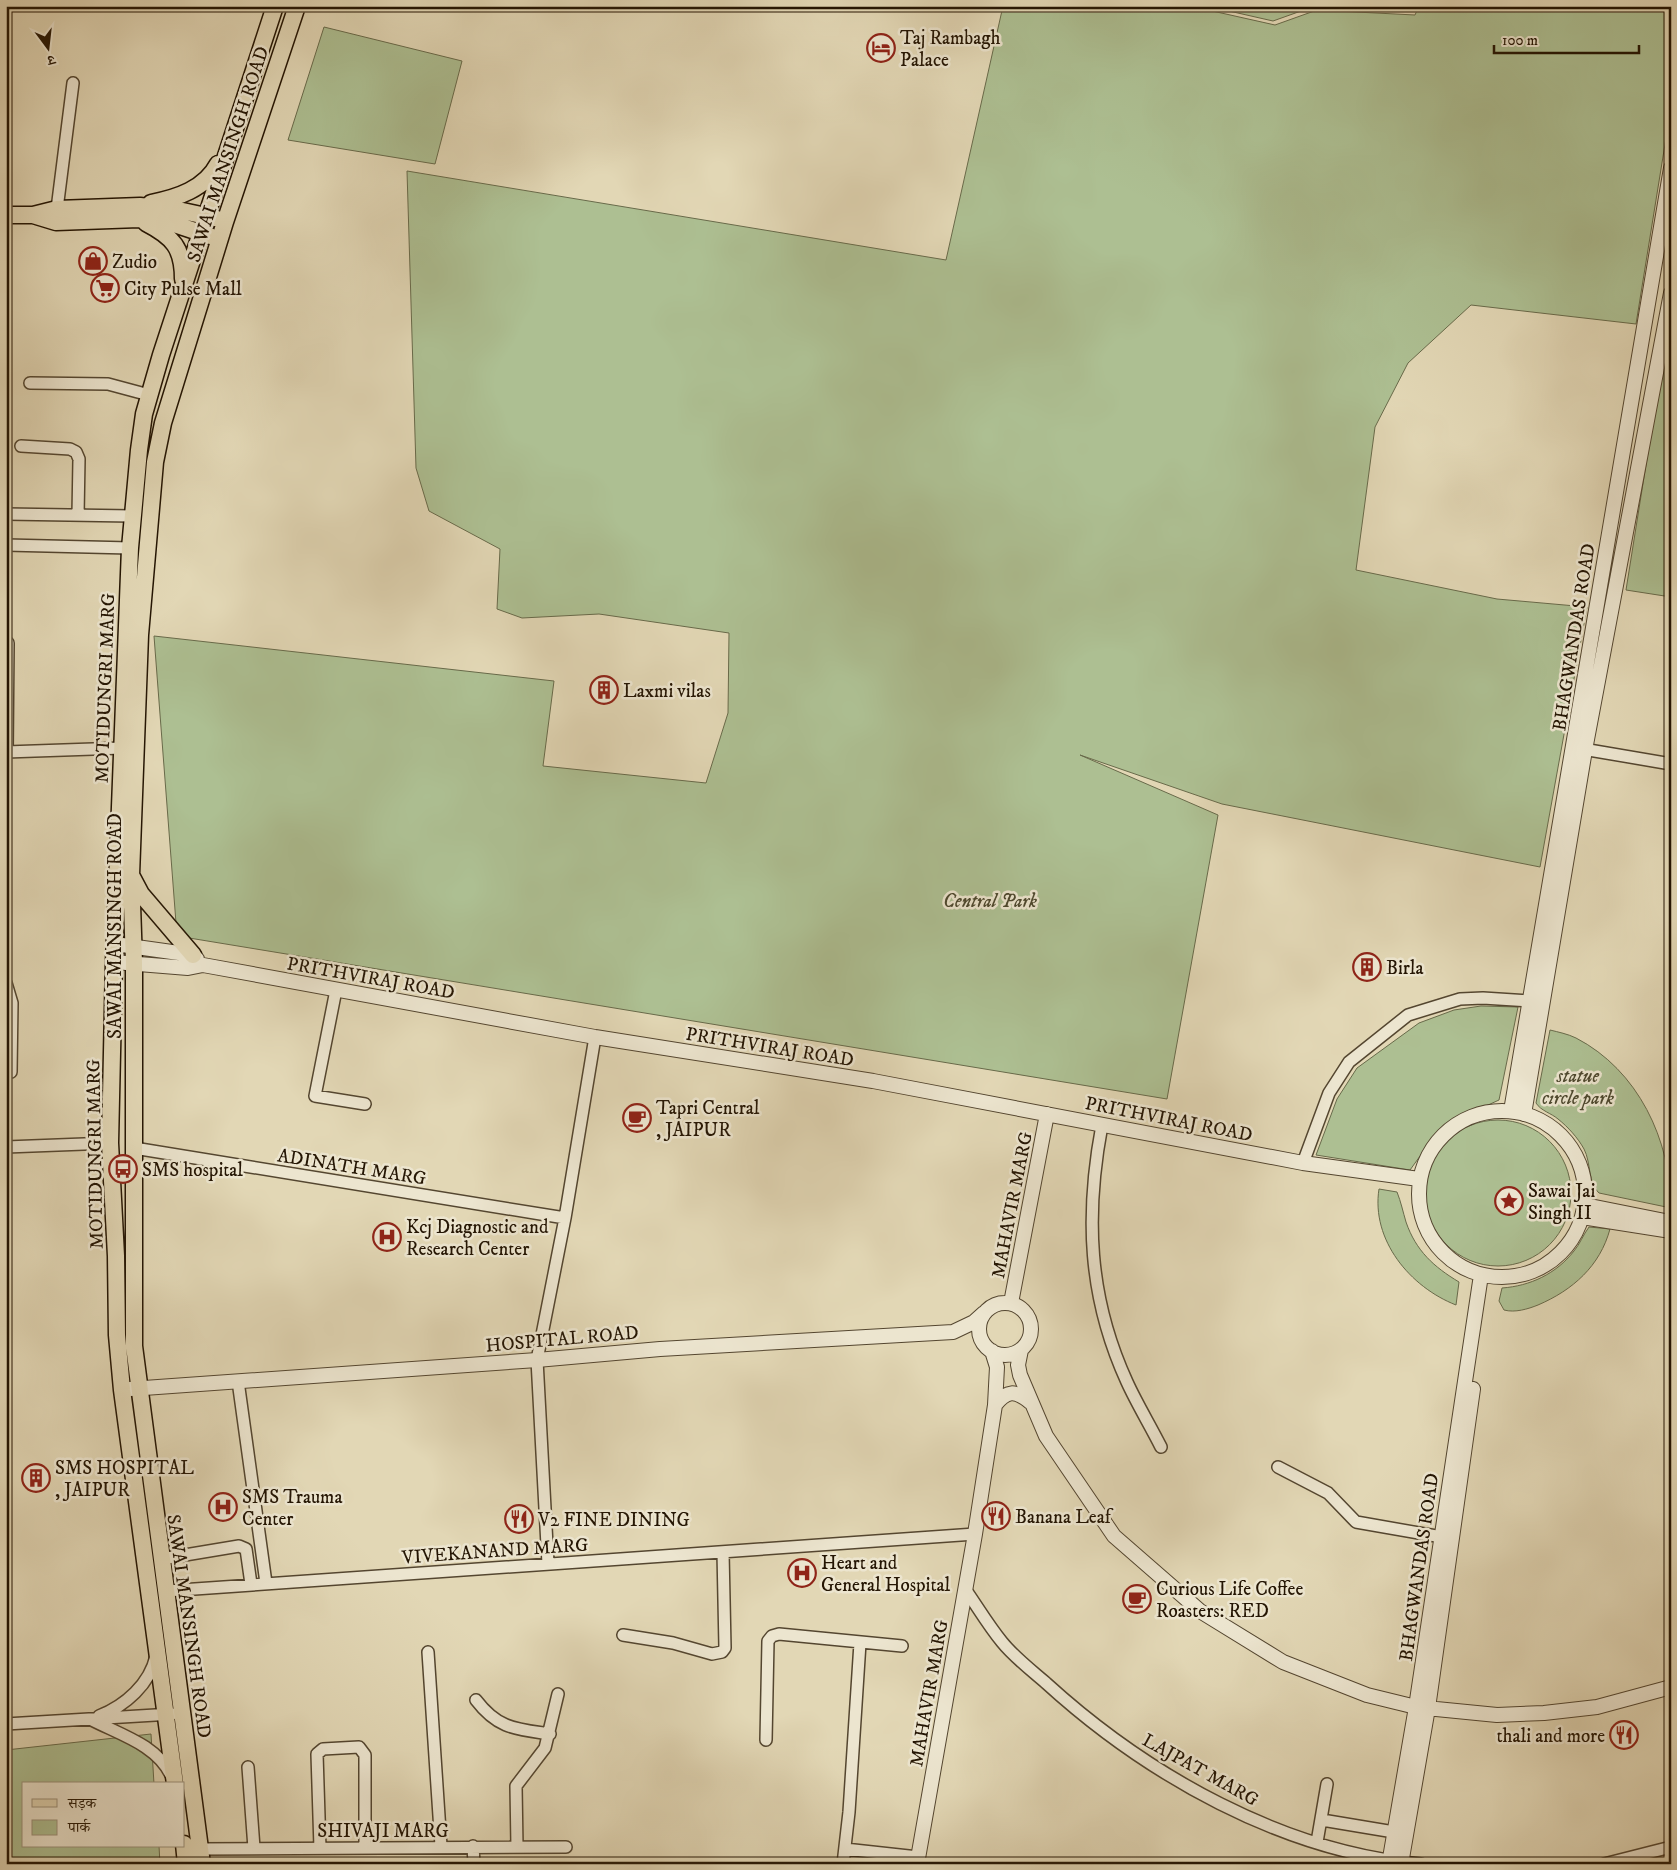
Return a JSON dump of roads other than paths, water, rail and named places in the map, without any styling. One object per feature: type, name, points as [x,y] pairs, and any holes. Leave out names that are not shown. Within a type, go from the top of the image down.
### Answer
[{"type":"main road","points":[[33,215],[56,222],[139,213],[180,197],[204,182],[215,170],[229,144],[275,6]]},
{"type":"main road","name":"SAWAI MANSINGH ROAD","points":[[201,1856],[174,1713],[166,1591],[130,1389],[134,1346],[134,945],[131,876],[140,635],[155,462],[163,423],[219,240],[297,6]]},
{"type":"main road","name":"MOTIDUNGRI MARG","points":[[175,1782],[174,1713],[157,1651],[130,1389],[117,1335],[110,1143],[114,962],[130,548],[138,450],[144,414],[229,144]]},
{"type":"main road","points":[[6,215],[33,215],[57,209],[206,216],[225,222]]},
{"type":"main road","points":[[139,213],[200,232],[219,240]]},
{"type":"main road","points":[[139,213],[164,232],[178,249],[183,266],[183,291]]},
{"type":"main road","points":[[131,876],[142,894],[198,960]]},
{"type":"main road","points":[[184,1848],[186,1864]]},
{"type":"street","points":[[57,209],[74,83]]},
{"type":"street","name":"BHAGWANDAS ROAD","points":[[1517,1113],[1579,749],[1671,168]]},
{"type":"street","name":"BHAGWANDAS ROAD","points":[[1517,1113],[1530,1001],[1671,293]]},
{"type":"street","points":[[30,383],[108,384],[150,395]]},
{"type":"street","points":[[21,446],[70,449],[76,452],[79,459],[78,515]]},
{"type":"street","points":[[6,514],[132,516]]},
{"type":"street","points":[[6,545],[130,548]]},
{"type":"street","points":[[6,641],[8,643],[7,752],[122,748]]},
{"type":"street","points":[[1579,749],[1671,764]]},
{"type":"street","points":[[115,944],[134,945],[198,960]]},
{"type":"street","name":"PRITHVIRAJ ROAD","points":[[114,962],[188,968],[198,960],[336,990],[595,1037],[873,1081],[1303,1163],[1419,1179]]},
{"type":"street","points":[[6,983],[12,1003],[10,1072]]},
{"type":"street","points":[[336,990],[314,1096],[365,1104]]},
{"type":"street","points":[[1303,1163],[1329,1093],[1348,1062],[1408,1015],[1460,999],[1483,998],[1530,1001]]},
{"type":"street","points":[[548,1564],[537,1360],[565,1218],[595,1037]]},
{"type":"street","points":[[1497,1111],[1517,1113],[1540,1120],[1554,1129],[1571,1148],[1582,1172],[1583,1211],[1576,1233],[1566,1247],[1540,1269],[1524,1275],[1485,1276],[1464,1269],[1449,1259],[1436,1246],[1426,1231],[1420,1214],[1418,1197],[1419,1179],[1429,1153],[1446,1132],[1470,1117],[1497,1111]]},
{"type":"street","name":"MAHAVIR MARG","points":[[1011,1303],[1047,1114]]},
{"type":"street","points":[[1102,1125],[1093,1172],[1091,1227],[1095,1280],[1108,1331],[1127,1381],[1161,1446]]},
{"type":"street","points":[[6,1148],[110,1143]]},
{"type":"street","name":"ADINATH MARG","points":[[134,1148],[565,1218]]},
{"type":"street","points":[[1583,1211],[1671,1222]]},
{"type":"street","points":[[1583,1211],[1671,1231]]},
{"type":"street","name":"BHAGWANDAS ROAD","points":[[1395,1862],[1394,1832],[1422,1707],[1442,1537],[1485,1276]]},
{"type":"street","name":"BHAGWANDAS ROAD","points":[[1395,1862],[1422,1707],[1485,1276]]},
{"type":"street","points":[[980,1338],[980,1320],[984,1313],[996,1304],[1011,1303],[1019,1306],[1030,1319],[1031,1336],[1021,1350],[1018,1365],[1030,1402],[1046,1436],[1114,1536],[1200,1611],[1284,1662],[1367,1695],[1422,1707],[1497,1715],[1544,1713],[1597,1707],[1671,1687]]},
{"type":"street","name":"HOSPITAL ROAD","points":[[130,1389],[537,1360],[660,1349],[953,1332],[974,1322],[984,1313]]},
{"type":"street","points":[[953,1332],[980,1338],[992,1352],[1007,1355],[1021,1350]]},
{"type":"street","name":"MAHAVIR MARG","points":[[917,1861],[975,1534],[995,1405],[997,1367],[992,1352]]},
{"type":"street","points":[[238,1381],[266,1583]]},
{"type":"street","points":[[995,1405],[1002,1396],[1012,1393],[1020,1394],[1030,1402]]},
{"type":"street","points":[[1278,1467],[1328,1494],[1356,1522],[1442,1537]]},
{"type":"street","name":"VIVEKANAND MARG","points":[[166,1591],[975,1534]]},
{"type":"street","points":[[161,1559],[239,1546],[246,1549],[251,1584]]},
{"type":"street","points":[[623,1635],[673,1643],[712,1654],[722,1652],[725,1648],[723,1552]]},
{"type":"street","name":"LAJPAT MARG","points":[[965,1589],[1002,1643],[1076,1710],[1157,1769],[1266,1825],[1317,1842],[1395,1862],[1421,1864]]},
{"type":"street","points":[[766,1740],[768,1641],[772,1636],[778,1634],[902,1646]]},
{"type":"street","points":[[843,1864],[860,1643]]},
{"type":"street","points":[[90,1719],[110,1711],[128,1700],[154,1666],[157,1651]]},
{"type":"street","points":[[428,1652],[440,1846]]},
{"type":"street","points":[[517,1847],[516,1786],[545,1748],[550,1734],[558,1694]]},
{"type":"street","points":[[476,1700],[484,1710],[510,1728],[550,1734]]},
{"type":"street","points":[[6,1724],[174,1713]]},
{"type":"street","points":[[90,1719],[144,1745],[166,1764],[175,1782]]},
{"type":"street","points":[[320,1848],[317,1754],[323,1749],[359,1747],[363,1749],[364,1755],[365,1847]]},
{"type":"street","points":[[248,1767],[254,1848]]},
{"type":"street","points":[[1317,1842],[1327,1784]]},
{"type":"street","points":[[1322,1820],[1394,1832]]},
{"type":"street","points":[[474,1846],[474,1864]]},
{"type":"street","name":"SHIVAJI MARG","points":[[201,1856],[254,1848],[566,1847]]},
{"type":"street","points":[[1604,1864],[1671,1847]]},
{"type":"street","points":[[845,1849],[917,1861]]},
{"type":"place","name":"Taj Rambagh Palace","points":[[881,48]]},
{"type":"place","name":"Zudio","points":[[93,261]]},
{"type":"place","name":"City Pulse Mall","points":[[105,288]]},
{"type":"place","name":"Laxmi vilas","points":[[604,690]]},
{"type":"place","name":"Birla","points":[[1367,967]]},
{"type":"place","name":"Tapri Central , JAIPUR","points":[[637,1118]]},
{"type":"place","name":"SMS hospital","points":[[123,1169]]},
{"type":"place","name":"Sawai Jai Singh II","points":[[1509,1201]]},
{"type":"place","name":"Kcj Diagnostic and Research Center","points":[[387,1237]]},
{"type":"place","name":"SMS HOSPITAL , JAIPUR","points":[[36,1478]]},
{"type":"place","name":"SMS Trauma Center","points":[[223,1507]]},
{"type":"place","name":"Banana Leaf","points":[[996,1516]]},
{"type":"place","name":"V2 FINE DINING","points":[[519,1519]]},
{"type":"place","name":"Heart and General Hospital","points":[[802,1573]]},
{"type":"place","name":"Curious Life Coffee Roasters: RED","points":[[1137,1599]]},
{"type":"place","name":"thali and more","points":[[1624,1735]]},
{"type":"park label","name":"Central Park","points":[[990,900]]},
{"type":"park label","name":"statue circle park","points":[[1578,1086]]}]
